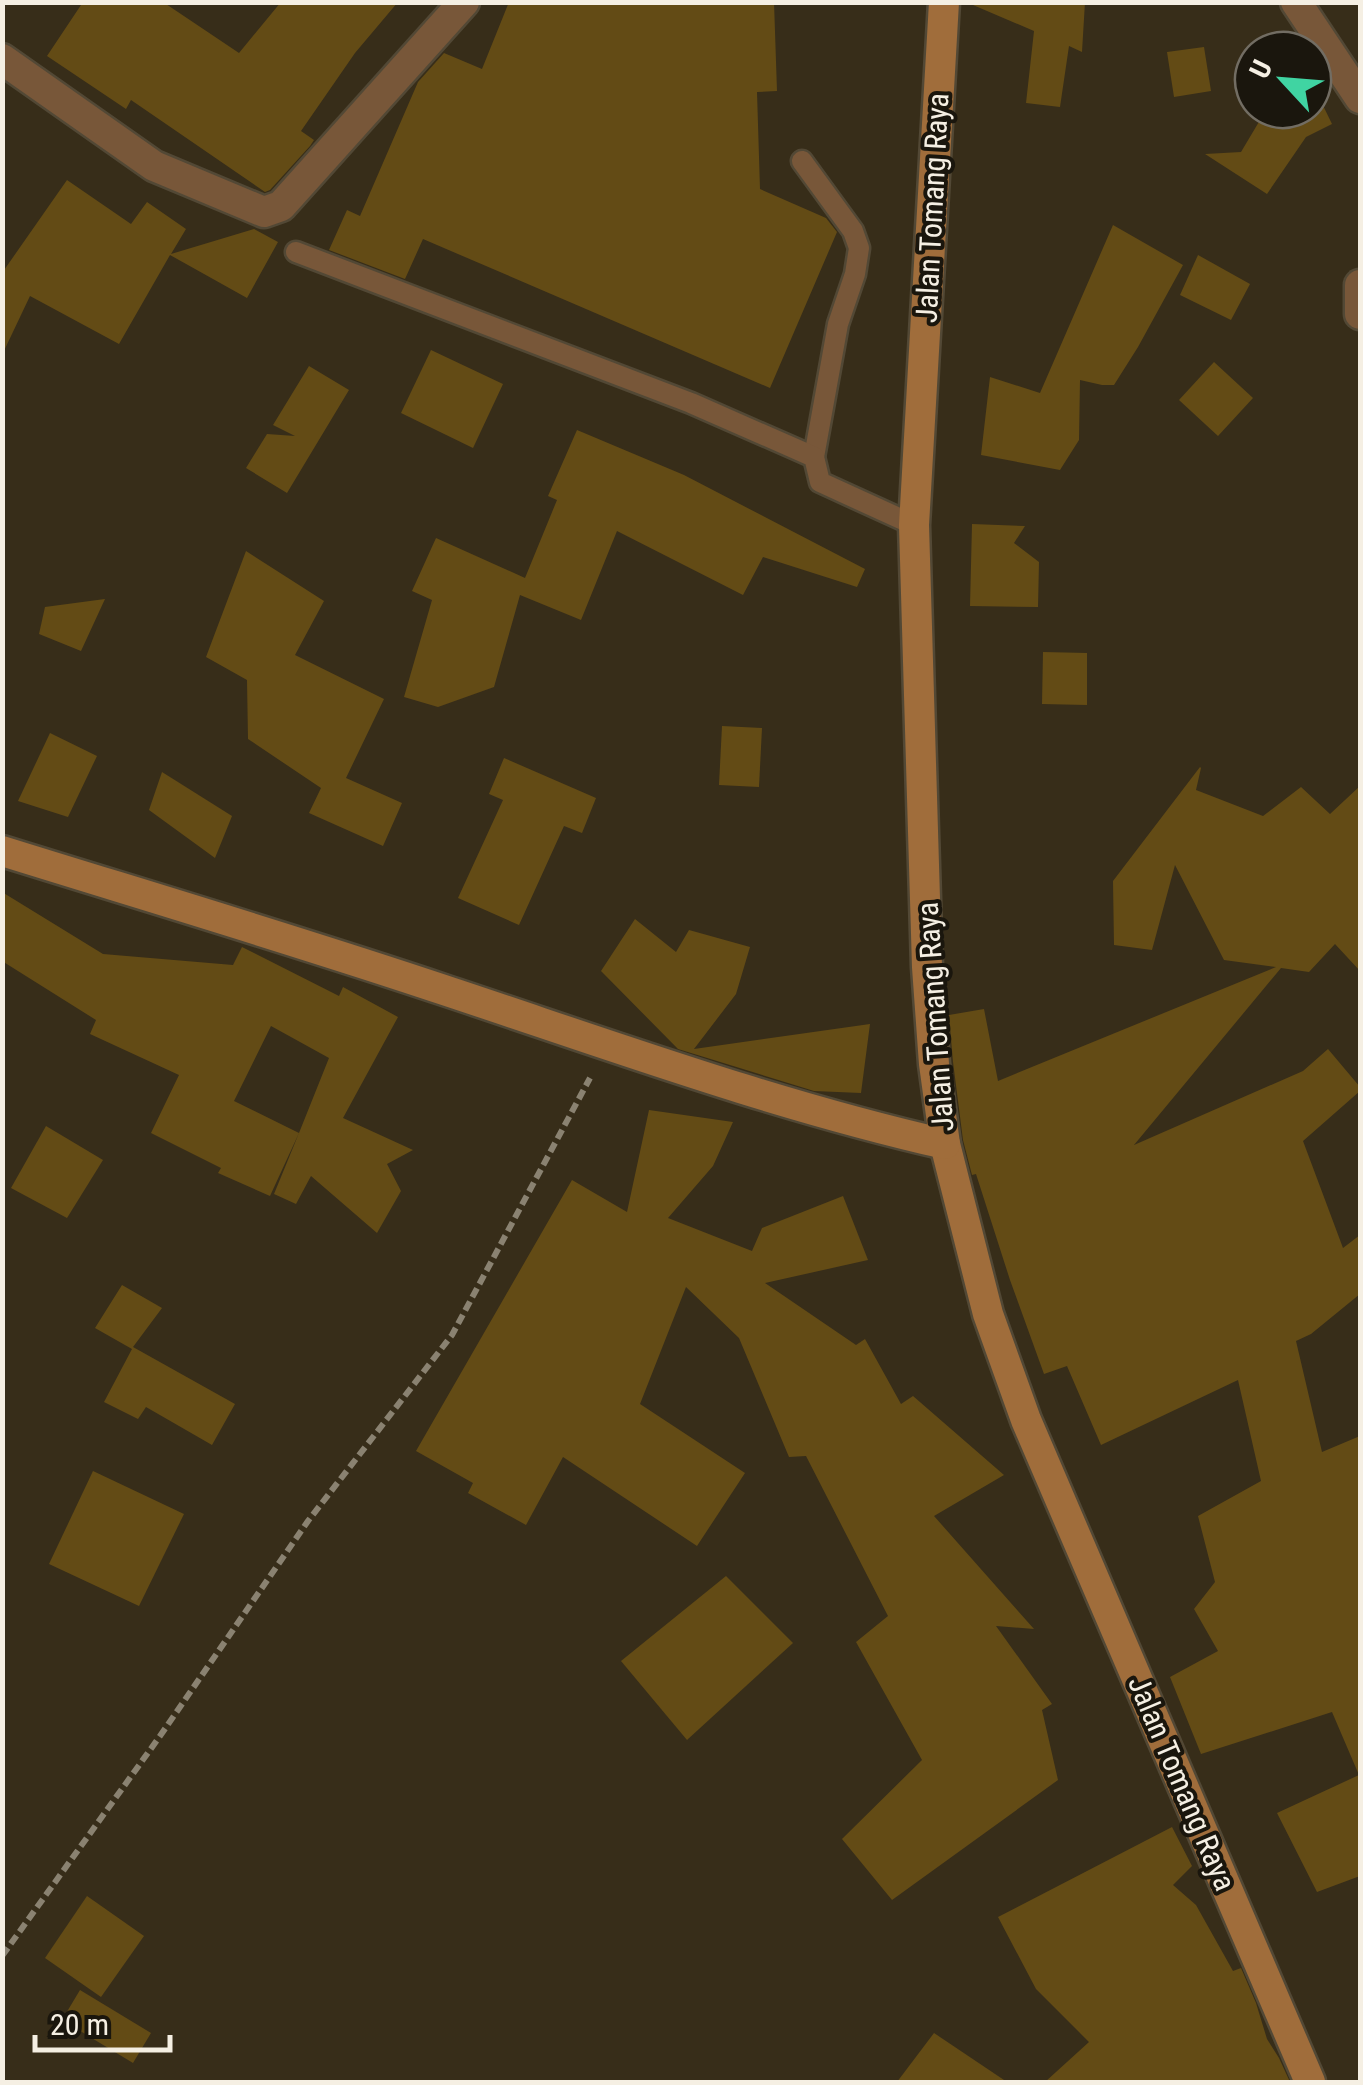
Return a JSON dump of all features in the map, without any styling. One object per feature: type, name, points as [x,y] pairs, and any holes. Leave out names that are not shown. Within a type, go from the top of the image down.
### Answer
[{"type":"main road","name":"Jalan Tomang Raya","points":[[944,2],[915,518],[928,967],[944,1144],[988,1314],[1026,1420],[1310,2082]]},
{"type":"main road","points":[[2,852],[400,975],[735,1088],[868,1127],[944,1144]]},
{"type":"street","points":[[2,60],[154,166],[264,212],[281,206],[464,2]]},
{"type":"street","points":[[1296,2],[1360,98]]},
{"type":"street","points":[[1360,286],[1360,314]]},
{"type":"lane","points":[[802,160],[853,231],[859,248],[855,274],[838,324],[815,462]]},
{"type":"lane","points":[[296,252],[690,403],[815,462],[915,518]]},
{"type":"path","points":[[2,1956],[308,1521],[452,1334],[608,1044]]},
{"type":"building","points":[[83,2],[163,2],[239,53],[281,2],[398,2],[355,53],[301,131],[314,140],[310,146],[265,192],[131,100],[126,109],[47,56]]},
{"type":"building","points":[[509,2],[774,2],[777,91],[757,92],[760,189],[826,218],[837,232],[770,388],[423,239],[405,279],[329,250],[347,210],[360,216],[418,82],[444,53],[482,69]]},
{"type":"building","points":[[966,2],[1085,2],[1082,52],[1069,46],[1060,107],[1026,103],[1034,31]]},
{"type":"building","points":[[1204,47],[1211,91],[1174,97],[1167,52]]},
{"type":"building","points":[[1254,130],[1320,130],[1306,137],[1267,194],[1205,154],[1241,152]]},
{"type":"building","points":[[67,180],[131,224],[147,202],[186,229],[171,254],[254,229],[278,242],[247,298],[170,255],[119,344],[30,296],[2,355],[2,273]]},
{"type":"building","points":[[1113,225],[1183,265],[1138,347],[1114,385],[1080,380],[1079,440],[1060,470],[981,455],[990,377],[1040,393]]},
{"type":"building","points":[[1198,255],[1250,284],[1231,320],[1180,295]]},
{"type":"building","points":[[431,350],[503,384],[473,448],[401,413]]},
{"type":"building","points":[[1214,362],[1253,398],[1218,436],[1179,400]]},
{"type":"building","points":[[309,366],[349,390],[287,493],[246,468],[267,434],[295,436],[273,425]]},
{"type":"building","points":[[577,430],[684,475],[865,569],[857,587],[763,557],[743,595],[617,531],[581,620],[520,595],[494,687],[438,707],[404,697],[432,600],[412,591],[436,538],[525,578],[557,500],[548,496]]},
{"type":"building","points":[[972,524],[1025,526],[1014,543],[1039,562],[1038,607],[970,606]]},
{"type":"building","points":[[246,551],[324,601],[295,655],[384,699],[346,778],[402,803],[383,846],[309,813],[321,788],[248,739],[247,680],[206,657]]},
{"type":"building","points":[[105,599],[81,651],[39,634],[45,607]]},
{"type":"building","points":[[1043,652],[1087,653],[1087,705],[1042,704]]},
{"type":"building","points":[[722,726],[762,728],[759,787],[719,785]]},
{"type":"building","points":[[50,733],[97,756],[68,817],[18,801]]},
{"type":"building","points":[[504,758],[596,798],[582,833],[564,826],[519,925],[458,898],[503,800],[489,794]]},
{"type":"building","points":[[1200,767],[1196,790],[1263,816],[1301,787],[1330,814],[1360,786],[1360,971],[1335,944],[1309,972],[1281,968],[1134,1145],[1303,1071],[1328,1049],[1360,1087],[1303,1141],[1343,1248],[1360,1235],[1360,1294],[1311,1334],[1296,1341],[1322,1452],[1360,1436],[1360,1876],[1317,1892],[1277,1813],[1359,1775],[1332,1712],[1201,1754],[1170,1677],[1218,1651],[1194,1609],[1215,1582],[1198,1516],[1261,1481],[1238,1380],[1101,1445],[1067,1366],[1044,1374],[976,1174],[972,1175],[963,1140],[953,1062],[949,1015],[984,1009],[998,1081],[1276,967],[1224,960],[1175,865],[1152,950],[1114,945],[1113,881]]},
{"type":"building","points":[[162,772],[232,816],[215,858],[149,810]]},
{"type":"building","points":[[2,892],[103,954],[233,965],[242,947],[339,996],[343,987],[398,1017],[343,1118],[413,1150],[387,1164],[401,1191],[377,1233],[311,1176],[296,1204],[274,1194],[299,1133],[270,1196],[218,1173],[221,1168],[151,1133],[179,1075],[90,1034],[96,1020],[2,961]],"holes":[[[271,1026],[329,1058],[299,1133],[234,1101]]]},
{"type":"building","points":[[635,919],[676,952],[689,930],[750,947],[736,994],[694,1049],[870,1024],[861,1093],[814,1091],[678,1049],[601,971]]},
{"type":"building","points":[[649,1110],[733,1122],[713,1166],[668,1218],[752,1251],[762,1228],[843,1196],[868,1260],[765,1283],[856,1345],[865,1339],[901,1404],[913,1396],[1004,1475],[934,1516],[1034,1629],[996,1626],[1052,1704],[1042,1710],[1058,1780],[892,1900],[842,1839],[922,1760],[856,1642],[888,1616],[806,1456],[789,1457],[739,1338],[686,1287],[640,1404],[745,1473],[697,1546],[563,1457],[526,1525],[468,1493],[473,1483],[416,1451],[572,1180],[627,1212]]},
{"type":"building","points":[[46,1126],[103,1160],[67,1218],[11,1188]]},
{"type":"building","points":[[122,1285],[162,1308],[133,1347],[235,1404],[212,1445],[146,1407],[138,1419],[104,1402],[132,1349],[95,1328]]},
{"type":"building","points":[[93,1471],[184,1514],[139,1606],[49,1564]]},
{"type":"building","points":[[726,1576],[793,1643],[687,1740],[621,1661]]},
{"type":"building","points":[[1172,1827],[1192,1866],[1173,1885],[1196,1905],[1233,1971],[1241,1968],[1267,2039],[1290,2082],[1045,2082],[1089,2042],[1036,1989],[998,1917]]},
{"type":"building","points":[[87,1896],[144,1936],[101,1997],[45,1958]]},
{"type":"building","points":[[80,1990],[151,2033],[133,2063],[62,2020]]},
{"type":"building","points":[[934,2033],[1007,2082],[897,2082]]}]
